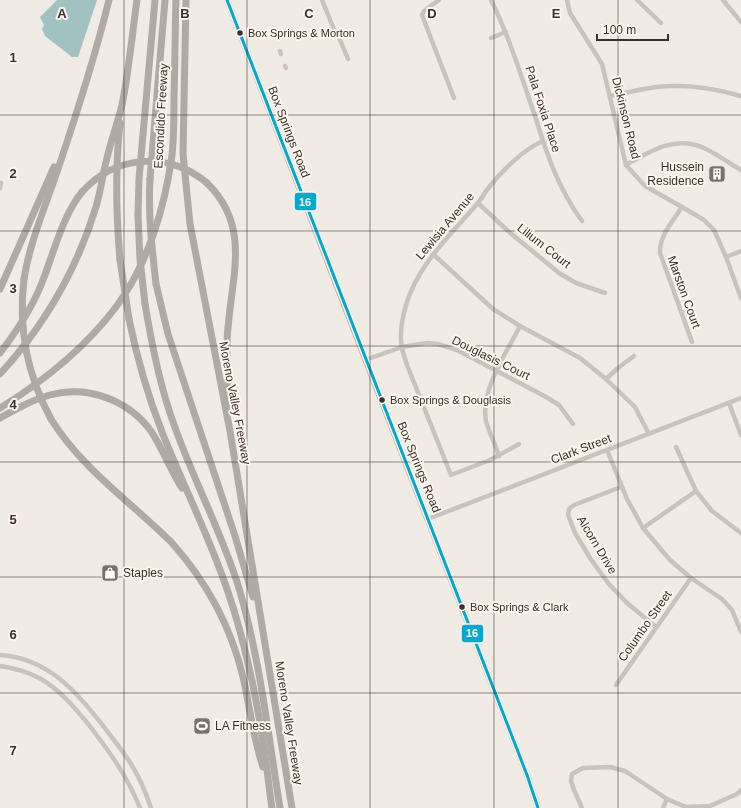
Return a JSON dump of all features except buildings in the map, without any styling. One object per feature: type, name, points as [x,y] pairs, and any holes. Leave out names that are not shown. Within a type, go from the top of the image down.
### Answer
[{"type":"highway","points":[[109,0],[73,126],[29,250],[24,279],[22,320],[25,350],[34,381],[51,419],[61,435],[82,461],[172,543],[207,589],[224,621],[238,660],[248,700],[257,750],[267,778]]},
{"type":"highway","points":[[137,0],[122,105],[117,168],[116,213],[120,260],[129,319],[141,370],[151,403],[226,587],[242,636],[256,700],[272,808]]},
{"type":"highway","points":[[155,0],[140,171],[138,215],[140,259],[145,304],[154,357],[170,411],[224,544],[244,608],[255,654],[280,808]]},
{"type":"highway","points":[[165,0],[149,206],[150,237],[156,284],[168,334],[235,536],[262,628]]},
{"type":"highway","name":"Escondido Freeway","points":[[0,408],[64,362],[92,336],[116,306],[134,278],[148,249],[160,212],[172,154],[176,0]]},
{"type":"highway","name":"Moreno Valley Freeway","points":[[186,0],[183,154],[190,224],[230,432],[292,808]]},
{"type":"highway","points":[[0,374],[44,319],[76,261],[96,207],[108,155],[122,105]]},
{"type":"highway","points":[[0,290],[73,126]]},
{"type":"highway","points":[[0,354],[34,300],[68,214],[82,192],[95,180],[123,165],[140,162],[157,162],[176,166],[191,172],[207,183],[220,198],[233,225],[236,240],[235,268],[227,346],[230,432]]},
{"type":"highway","points":[[0,418],[34,400],[69,392],[93,393],[116,401],[139,417],[151,432],[174,477],[192,504]]},
{"type":"main road","name":"Box Springs Road","points":[[227,0],[538,808]]},
{"type":"street","points":[[322,0],[348,59]]},
{"type":"street","points":[[439,0],[424,11],[422,15],[454,98]]},
{"type":"street","name":"Pala Foxia Place","points":[[491,0],[506,32],[558,182],[582,221]]},
{"type":"street","name":"Dickinson Road","points":[[567,0],[570,13],[602,64],[626,165],[645,186],[704,220],[714,230],[741,298]]},
{"type":"street","points":[[637,0],[661,24]]},
{"type":"street","points":[[722,0],[741,22]]},
{"type":"street","points":[[491,38],[506,32]]},
{"type":"street","points":[[610,96],[656,87],[694,87],[741,96]]},
{"type":"street","name":"Lewisia Avenue","points":[[499,456],[451,475],[407,365],[402,347],[402,322],[408,299],[423,268],[433,254],[478,203],[487,190],[520,155],[543,141]]},
{"type":"street","points":[[626,165],[651,150],[666,144],[680,143],[692,144],[704,148],[741,170]]},
{"type":"street","name":"Lilium Court","points":[[478,203],[508,231],[559,273],[576,283],[605,293]]},
{"type":"street","name":"Marston Court","points":[[682,206],[661,239],[659,246],[660,253],[692,342]]},
{"type":"street","points":[[726,257],[741,251]]},
{"type":"street","points":[[433,254],[493,309],[520,326],[580,358],[606,379],[635,407],[649,434]]},
{"type":"street","points":[[519,444],[499,456],[486,420],[486,395],[520,326]]},
{"type":"street","name":"Douglasis Court","points":[[365,360],[402,347],[427,343],[438,344],[457,350],[548,398],[559,405],[573,424]]},
{"type":"street","points":[[606,379],[634,356]]},
{"type":"street","name":"Clark Street","points":[[428,519],[741,398]]},
{"type":"street","points":[[729,402],[741,435]]},
{"type":"street","points":[[676,447],[696,491],[712,511],[741,533]]},
{"type":"street","points":[[607,450],[621,487],[643,528],[670,560],[691,578],[722,599],[732,610],[741,632]]},
{"type":"street","name":"Alcorn Drive","points":[[621,487],[574,505],[569,509],[568,515],[590,558],[608,583],[627,603],[656,627]]},
{"type":"street","points":[[643,528],[696,491]]},
{"type":"street","name":"Columbo Street","points":[[616,685],[691,578]]},
{"type":"street","points":[[0,656],[33,663],[61,680],[76,692],[131,763],[142,783],[151,808]]},
{"type":"street","points":[[0,666],[14,668],[40,679],[60,693],[75,708],[109,750],[126,778],[140,808]]},
{"type":"street","points":[[582,808],[571,781],[572,774],[583,768],[610,767],[625,771],[667,799],[686,806],[711,807],[737,794],[741,790]]},
{"type":"street","points":[[663,808],[667,799]]},
{"type":"water","points":[[57,0],[97,0],[78,57],[72,57],[45,36],[42,29],[44,25],[40,17]]},
{"type":"transit line","name":"16","points":[[227,0],[527,775],[538,808]]},
{"type":"place","name":"Box Springs & Morton","points":[[240,33]]},
{"type":"place","name":"Hussein Residence","points":[[717,174]]},
{"type":"place","name":"Box Springs & Douglasis","points":[[382,400]]},
{"type":"place","name":"Staples","points":[[110,573]]},
{"type":"place","name":"Box Springs & Clark","points":[[462,607]]},
{"type":"place","name":"LA Fitness","points":[[202,726]]}]
